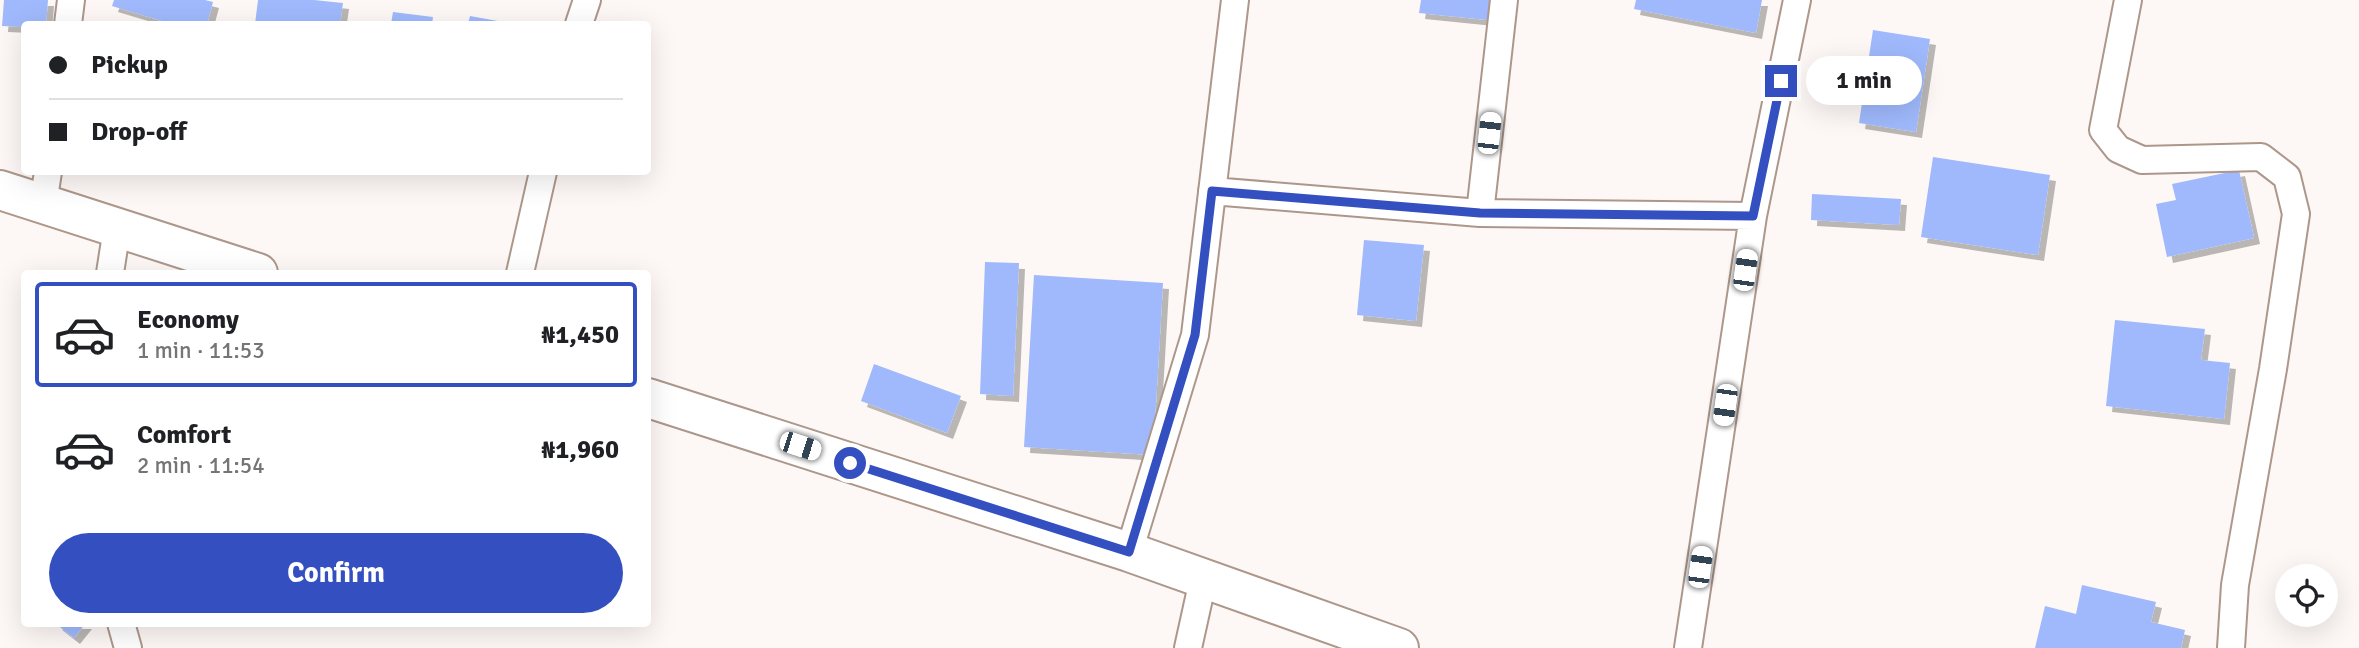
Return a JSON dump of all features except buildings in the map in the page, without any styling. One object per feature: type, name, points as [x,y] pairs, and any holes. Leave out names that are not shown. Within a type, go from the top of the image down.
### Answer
[{"type":"main road","points":[[0,190],[46,188],[117,228],[249,270]]},
{"type":"main road","points":[[651,399],[1129,552],[1399,648]]},
{"type":"street","points":[[68,21],[71,0]]},
{"type":"street","points":[[580,21],[587,0]]},
{"type":"street","points":[[1129,552],[1195,335],[1235,0]]},
{"type":"street","points":[[1480,213],[1504,0]]},
{"type":"street","points":[[1688,648],[1753,216],[1797,0]]},
{"type":"street","points":[[2128,0],[2103,130],[2118,149],[2142,160],[2261,157],[2287,177],[2297,214],[2235,584],[2231,648]]},
{"type":"street","points":[[521,270],[542,175]]},
{"type":"street","points":[[1212,191],[1480,213],[1753,216]]},
{"type":"street","points":[[110,270],[117,228]]},
{"type":"street","points":[[1188,648],[1203,580]]},
{"type":"street","points":[[122,627],[128,648]]},
{"type":"route","points":[[850,463],[1129,552],[1195,335],[1212,191],[1480,213],[1753,216],[1781,81]]}]
